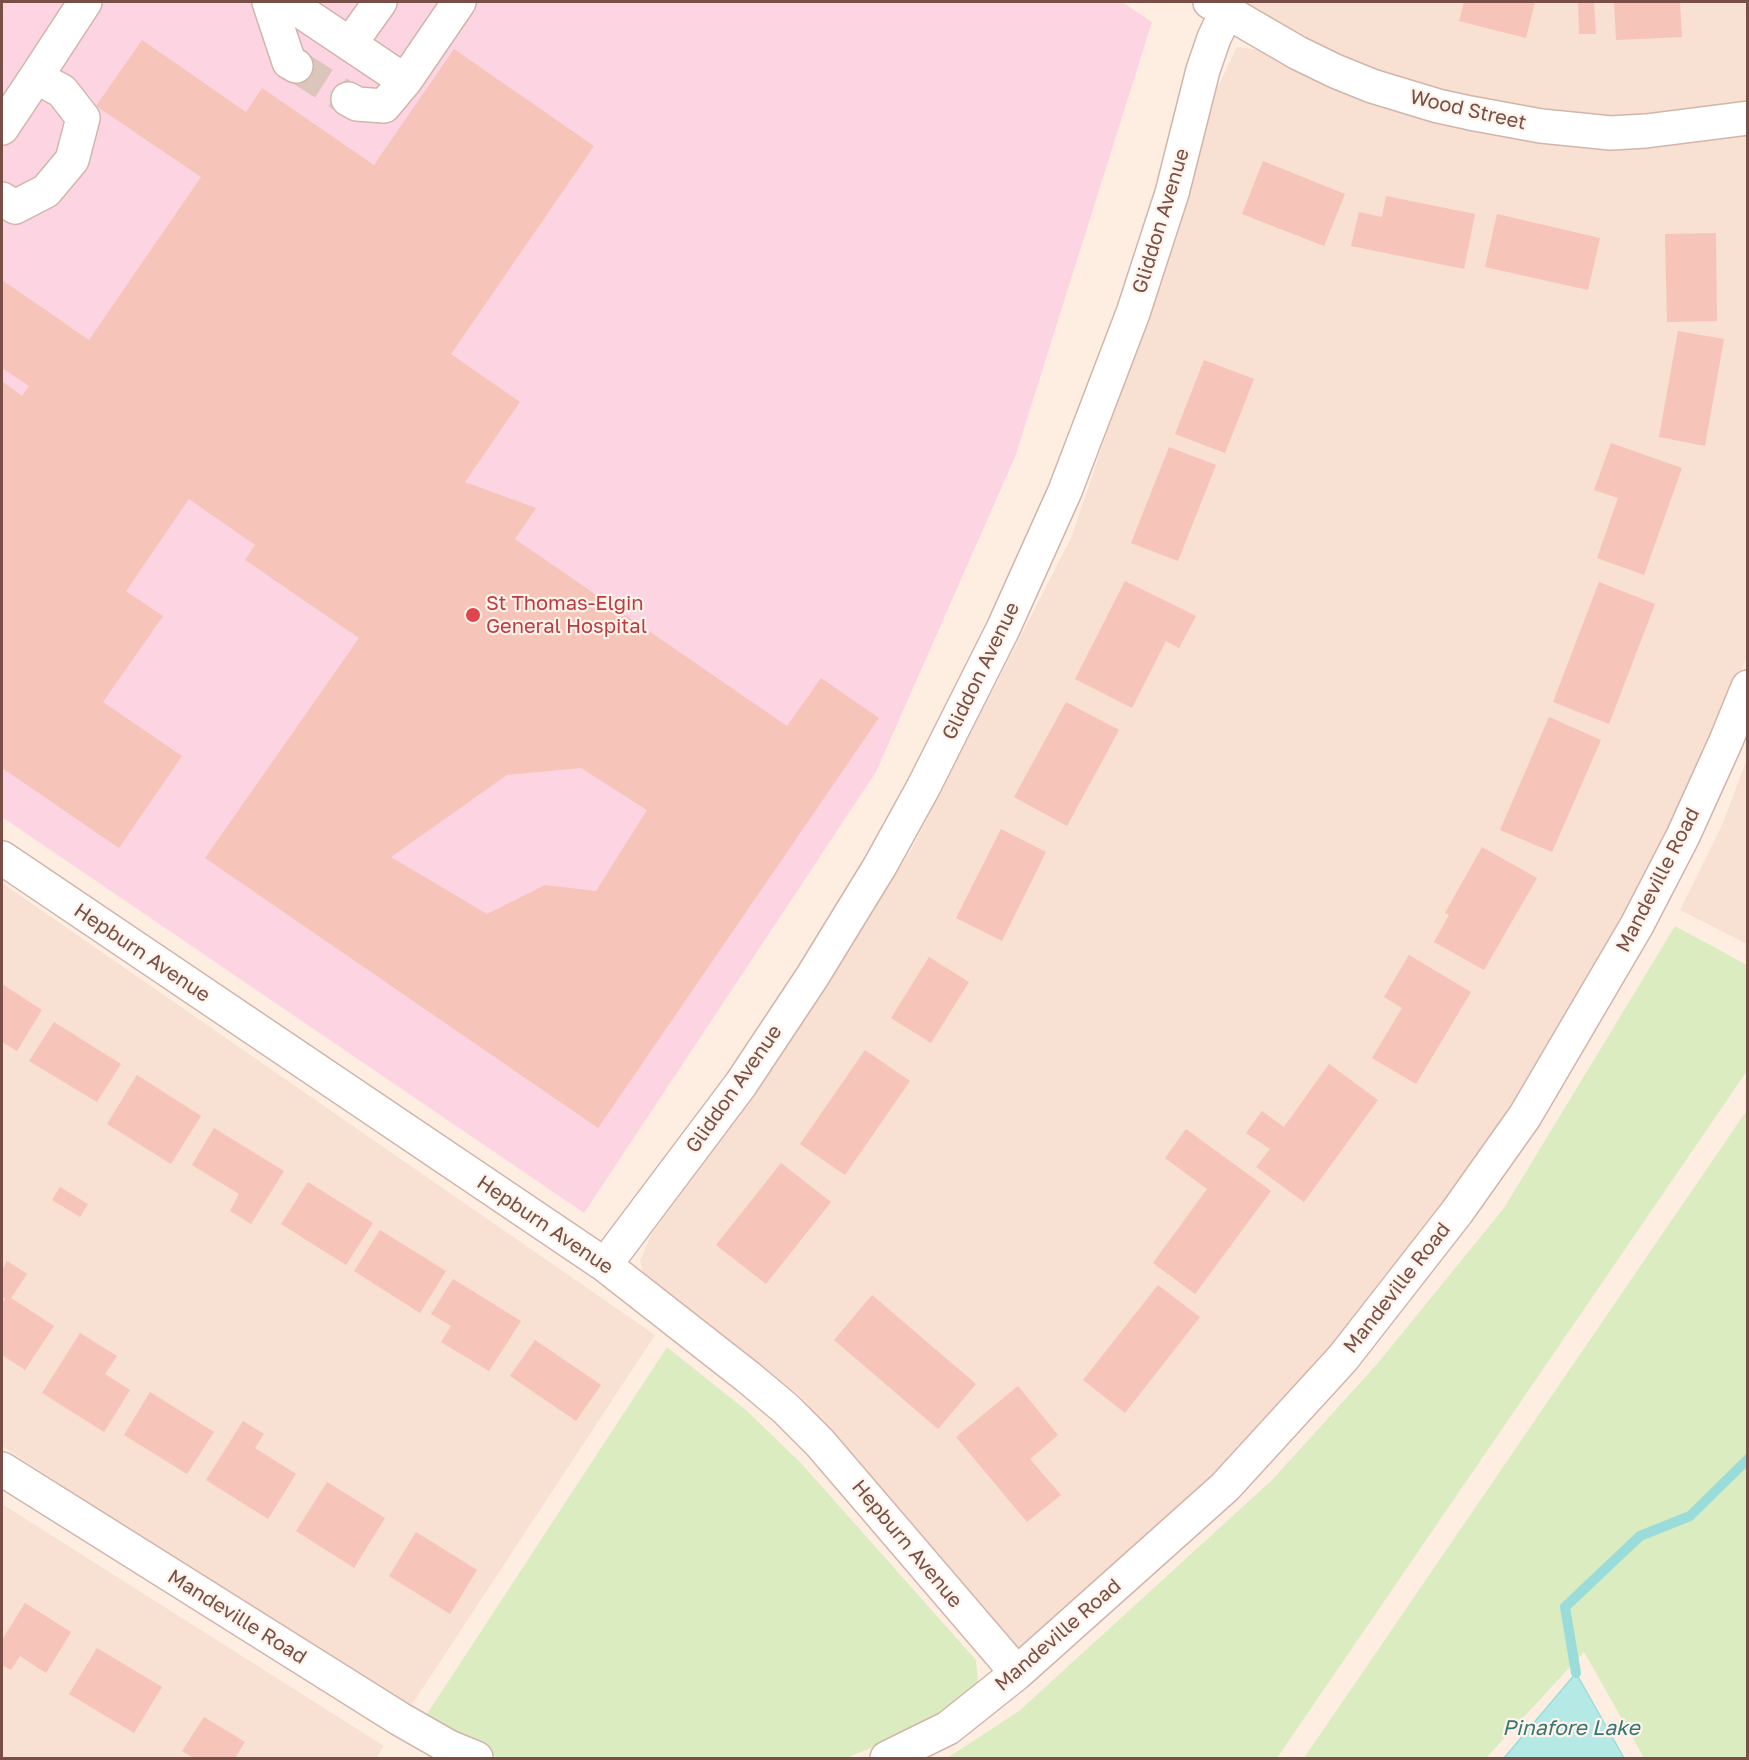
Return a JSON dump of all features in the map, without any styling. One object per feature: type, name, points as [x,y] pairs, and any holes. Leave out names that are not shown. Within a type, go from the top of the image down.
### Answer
[{"type":"street","points":[[269,2],[289,62],[296,66]]},
{"type":"street","points":[[287,2],[405,81]]},
{"type":"street","points":[[350,44],[380,2]]},
{"type":"street","points":[[348,99],[357,104],[384,106],[405,81],[459,2]]},
{"type":"street","points":[[2,128],[36,77],[75,6]]},
{"type":"street","name":"Wood Street","points":[[1218,7],[1335,71],[1372,86],[1470,113],[1541,126],[1611,133],[1646,131],[1748,118]]},
{"type":"street","name":"Gliddon Avenue","points":[[605,1265],[741,1084],[812,977],[880,866],[918,798],[1003,629],[1065,491],[1133,313],[1172,193],[1218,7]]},
{"type":"street","points":[[2,200],[15,207],[46,191],[72,160],[83,118],[62,91],[36,77]]},
{"type":"street","name":"Mandeville Road","points":[[887,1758],[948,1728],[1017,1673],[1225,1487],[1343,1358],[1457,1212],[1525,1116],[1637,925],[1683,836],[1748,687]]},
{"type":"street","name":"Hepburn Avenue","points":[[2,858],[605,1265],[748,1377],[785,1408],[820,1443],[1017,1673]]},
{"type":"street","name":"Mandeville Road","points":[[2,1469],[400,1719],[449,1747],[476,1758]]},
{"type":"shaded area","name":"St Thomas-Elgin General Hospital","points":[[2,2],[1122,2],[1152,22],[1015,457],[876,772],[584,1213],[2,817]]},
{"type":"shaded area","points":[[1237,2],[1747,2],[1747,114],[1573,122],[1378,81]]},
{"type":"shaded area","points":[[1237,47],[1260,50],[1366,98],[1747,132],[1747,656],[1715,741],[1631,916],[1533,1080],[1448,1206],[1218,1483],[1032,1647],[1014,1648],[798,1394],[646,1283],[640,1261],[651,1235],[769,1074],[911,850],[1071,538],[1160,277],[1215,93]]},
{"type":"shaded area","points":[[1747,759],[1747,944],[1680,910],[1723,823]]},
{"type":"shaded area","points":[[2,883],[655,1335],[407,1712],[2,1446]]},
{"type":"shaded area","points":[[2,1504],[384,1746],[376,1758],[2,1758]]},
{"type":"green space","points":[[1675,926],[1747,965],[1747,1071],[1277,1758],[947,1758],[1019,1711],[1273,1479],[1377,1364],[1504,1208]]},
{"type":"green space","points":[[1747,1110],[1747,1758],[1644,1758],[1584,1652],[1486,1758],[1304,1758]]},
{"type":"green space","points":[[667,1347],[747,1411],[800,1462],[976,1660],[978,1683],[921,1728],[846,1758],[502,1758],[491,1755],[425,1717]]},
{"type":"water","name":"Pinafore Lake","points":[[1576,1673],[1624,1758],[1504,1758]]},
{"type":"building","points":[[1464,2],[1535,2],[1526,38],[1459,21]]},
{"type":"building","points":[[1578,2],[1594,2],[1596,34],[1579,34]]},
{"type":"building","points":[[1614,2],[1680,2],[1682,37],[1616,40]]},
{"type":"building","points":[[142,40],[246,112],[262,88],[374,165],[454,49],[594,146],[451,354],[520,402],[465,482],[536,508],[515,539],[787,726],[821,678],[879,718],[598,1128],[205,858],[359,638],[245,560],[255,545],[189,499],[126,591],[163,616],[103,702],[182,756],[119,848],[2,768],[2,381],[22,396],[29,386],[2,368],[2,280],[89,340],[201,177],[96,106]],"holes":[[[581,768],[647,810],[596,891],[545,885],[487,914],[391,857],[507,775]]]},
{"type":"building","points":[[1263,161],[1345,194],[1324,246],[1242,214]]},
{"type":"building","points":[[1386,196],[1475,214],[1464,269],[1351,246],[1359,212],[1382,217]]},
{"type":"building","points":[[1497,214],[1600,238],[1588,290],[1485,267]]},
{"type":"building","points":[[1716,233],[1717,321],[1667,322],[1665,234]]},
{"type":"building","points":[[1678,331],[1724,339],[1705,446],[1659,437]]},
{"type":"building","points":[[1204,360],[1254,379],[1225,453],[1175,434]]},
{"type":"building","points":[[1611,443],[1682,468],[1644,575],[1597,558],[1618,498],[1594,490]]},
{"type":"building","points":[[1169,447],[1216,465],[1178,561],[1131,543]]},
{"type":"building","points":[[1125,581],[1196,616],[1179,648],[1166,641],[1132,708],[1075,679]]},
{"type":"building","points":[[1599,582],[1655,604],[1609,724],[1553,702]]},
{"type":"building","points":[[1066,702],[1119,730],[1067,826],[1014,797]]},
{"type":"building","points":[[1549,717],[1601,740],[1552,852],[1500,830]]},
{"type":"building","points":[[1001,829],[1046,852],[1002,941],[956,918]]},
{"type":"building","points":[[1482,847],[1537,878],[1484,970],[1434,942],[1449,915],[1445,913]]},
{"type":"building","points":[[1409,955],[1471,992],[1416,1084],[1372,1058],[1402,1008],[1384,997]]},
{"type":"building","points":[[929,957],[969,982],[931,1043],[891,1018]]},
{"type":"building","points":[[2,984],[42,1010],[17,1051],[2,1042]]},
{"type":"building","points":[[54,1022],[121,1064],[97,1102],[29,1061]]},
{"type":"building","points":[[865,1050],[910,1081],[845,1175],[800,1144]]},
{"type":"building","points":[[1329,1064],[1378,1100],[1304,1202],[1256,1167],[1270,1149],[1246,1133],[1262,1111],[1284,1127]]},
{"type":"building","points":[[137,1075],[201,1116],[171,1164],[107,1124]]},
{"type":"building","points":[[214,1128],[284,1171],[251,1224],[230,1211],[239,1194],[192,1165]]},
{"type":"building","points":[[1186,1129],[1271,1191],[1195,1294],[1153,1263],[1207,1189],[1165,1158]]},
{"type":"building","points":[[781,1163],[831,1202],[766,1284],[716,1245]]},
{"type":"building","points":[[308,1182],[373,1223],[346,1265],[281,1224]]},
{"type":"building","points":[[60,1187],[88,1204],[80,1217],[52,1200]]},
{"type":"building","points":[[380,1230],[446,1271],[420,1313],[354,1271]]},
{"type":"building","points":[[7,1261],[27,1274],[11,1298],[54,1326],[25,1370],[2,1355],[2,1303],[5,1299],[2,1297],[2,1270]]},
{"type":"building","points":[[453,1279],[521,1321],[489,1371],[441,1342],[451,1326],[431,1314]]},
{"type":"building","points":[[1158,1285],[1200,1317],[1125,1413],[1083,1380]]},
{"type":"building","points":[[872,1295],[976,1384],[938,1429],[834,1340]]},
{"type":"building","points":[[80,1333],[117,1356],[105,1374],[130,1390],[104,1432],[42,1393]]},
{"type":"building","points":[[535,1340],[601,1385],[576,1421],[510,1376]]},
{"type":"building","points":[[1018,1386],[1058,1435],[1030,1459],[1061,1495],[1027,1522],[956,1437]]},
{"type":"building","points":[[150,1392],[214,1432],[187,1474],[124,1435]]},
{"type":"building","points":[[243,1421],[264,1434],[255,1448],[296,1474],[268,1519],[206,1480]]},
{"type":"building","points":[[327,1482],[385,1518],[354,1568],[296,1531]]},
{"type":"building","points":[[416,1532],[477,1570],[450,1614],[389,1576]]},
{"type":"building","points":[[25,1603],[71,1632],[46,1673],[20,1656],[11,1670],[2,1665],[2,1640]]},
{"type":"building","points":[[97,1648],[162,1687],[134,1733],[69,1694]]},
{"type":"building","points":[[204,1717],[245,1742],[235,1758],[194,1758],[182,1751]]},
{"type":"waterway","points":[[1576,1673],[1565,1607],[1640,1536],[1690,1516],[1748,1459]]},
{"type":"tunnel","points":[[296,66],[348,99]]},
{"type":"place","name":"St Thomas-Elgin General Hospital","points":[[473,615]]}]
